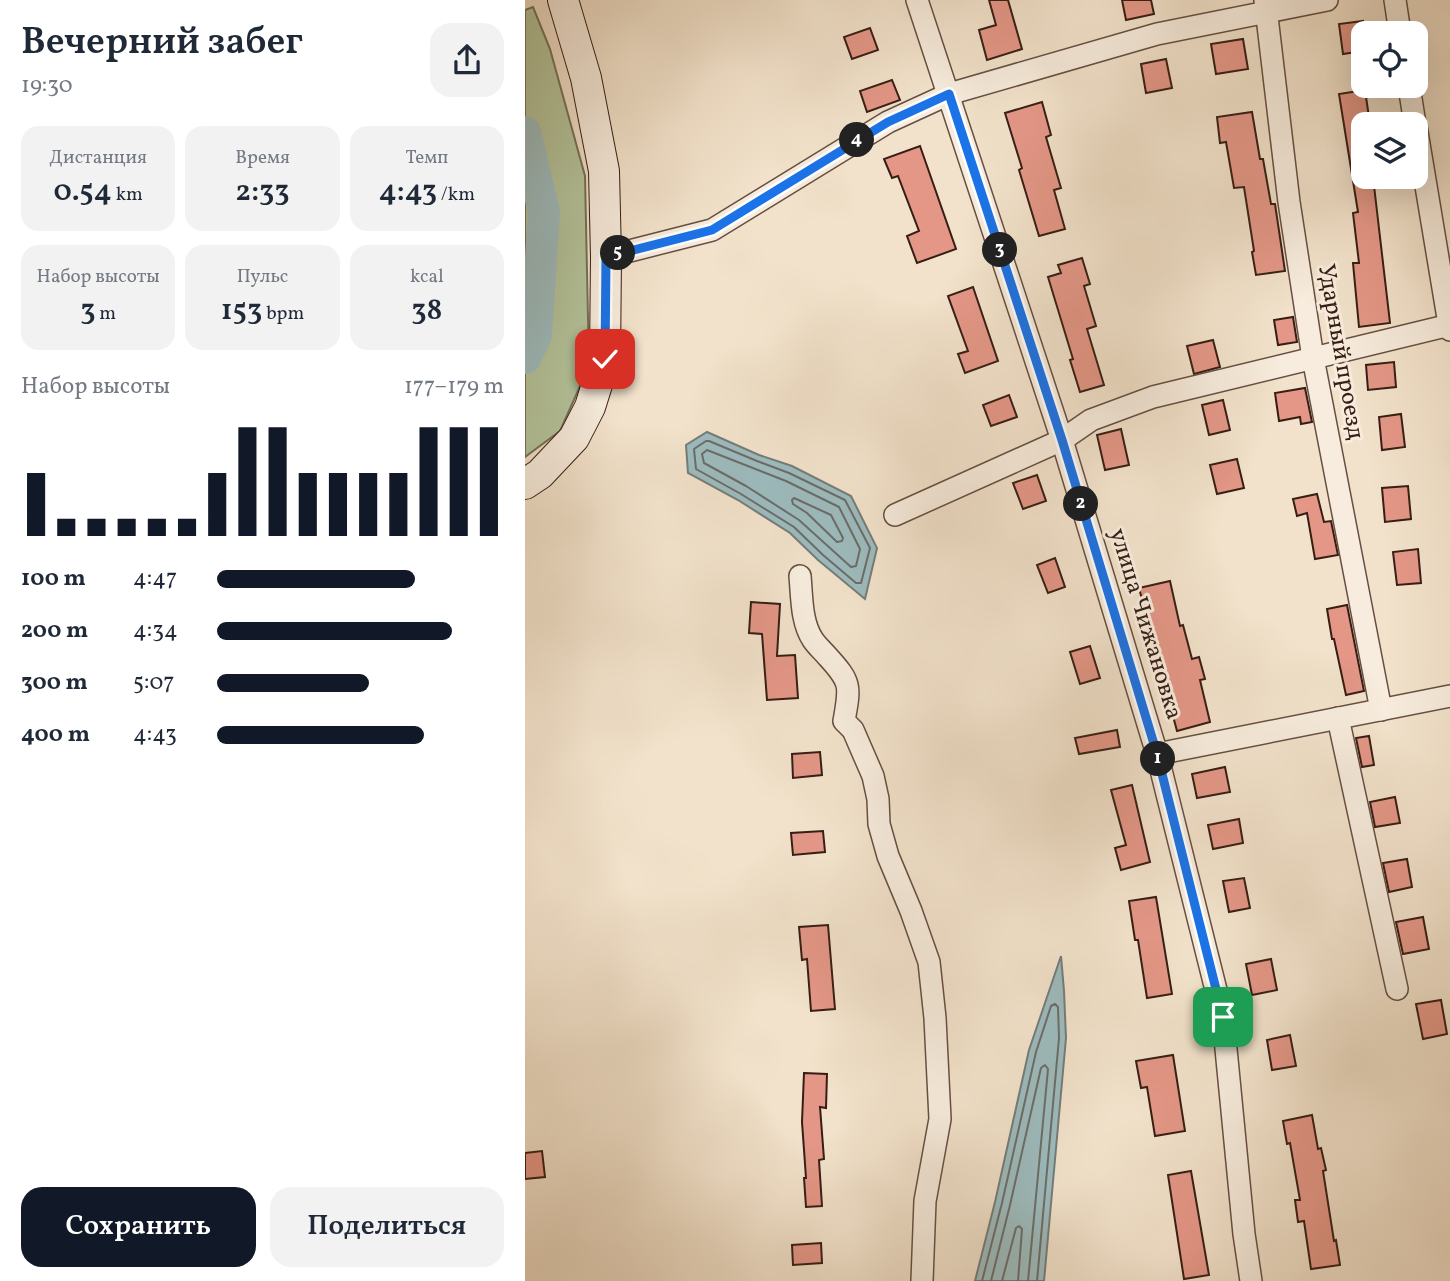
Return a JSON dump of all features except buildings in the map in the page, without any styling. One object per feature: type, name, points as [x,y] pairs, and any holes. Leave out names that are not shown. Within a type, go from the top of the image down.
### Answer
[{"type":"street","points":[[525,484],[540,474],[574,438],[590,407],[605,359],[604,171],[586,78],[563,0]]},
{"type":"street","name":"улица Чижановка","points":[[917,0],[1062,440],[1157,754],[1223,1017],[1251,1281]]},
{"type":"street","points":[[606,257],[712,230],[888,122],[949,94],[1157,34],[1266,6],[1327,0]]},
{"type":"street","points":[[1395,0],[1398,21]]},
{"type":"street","name":"Ударный проезд","points":[[1266,6],[1289,202],[1313,358],[1381,710]]},
{"type":"street","points":[[895,515],[1062,440],[1091,420],[1153,397],[1450,326],[1427,189]]},
{"type":"street","points":[[800,576],[805,622],[813,640],[848,682],[849,695],[844,721],[852,730],[873,776],[878,799],[879,824],[888,856],[929,962],[940,1119],[925,1201],[922,1281]]},
{"type":"street","points":[[1157,754],[1450,696]]},
{"type":"street","points":[[1338,719],[1397,989]]},
{"type":"green space","points":[[533,7],[550,49],[585,176],[589,366],[560,431],[525,457],[525,10]]},
{"type":"water","points":[[707,432],[792,466],[851,496],[877,548],[865,599],[790,533],[688,473],[686,445]]},
{"type":"water","points":[[1061,956],[1066,1038],[1044,1281],[975,1281],[1029,1050]]},
{"type":"waterway","points":[[525,132],[544,212],[536,335],[525,358]]},
{"type":"route","points":[[605,359],[606,257],[712,230],[888,122],[949,94],[1062,440],[1157,754],[1223,1017]]}]
